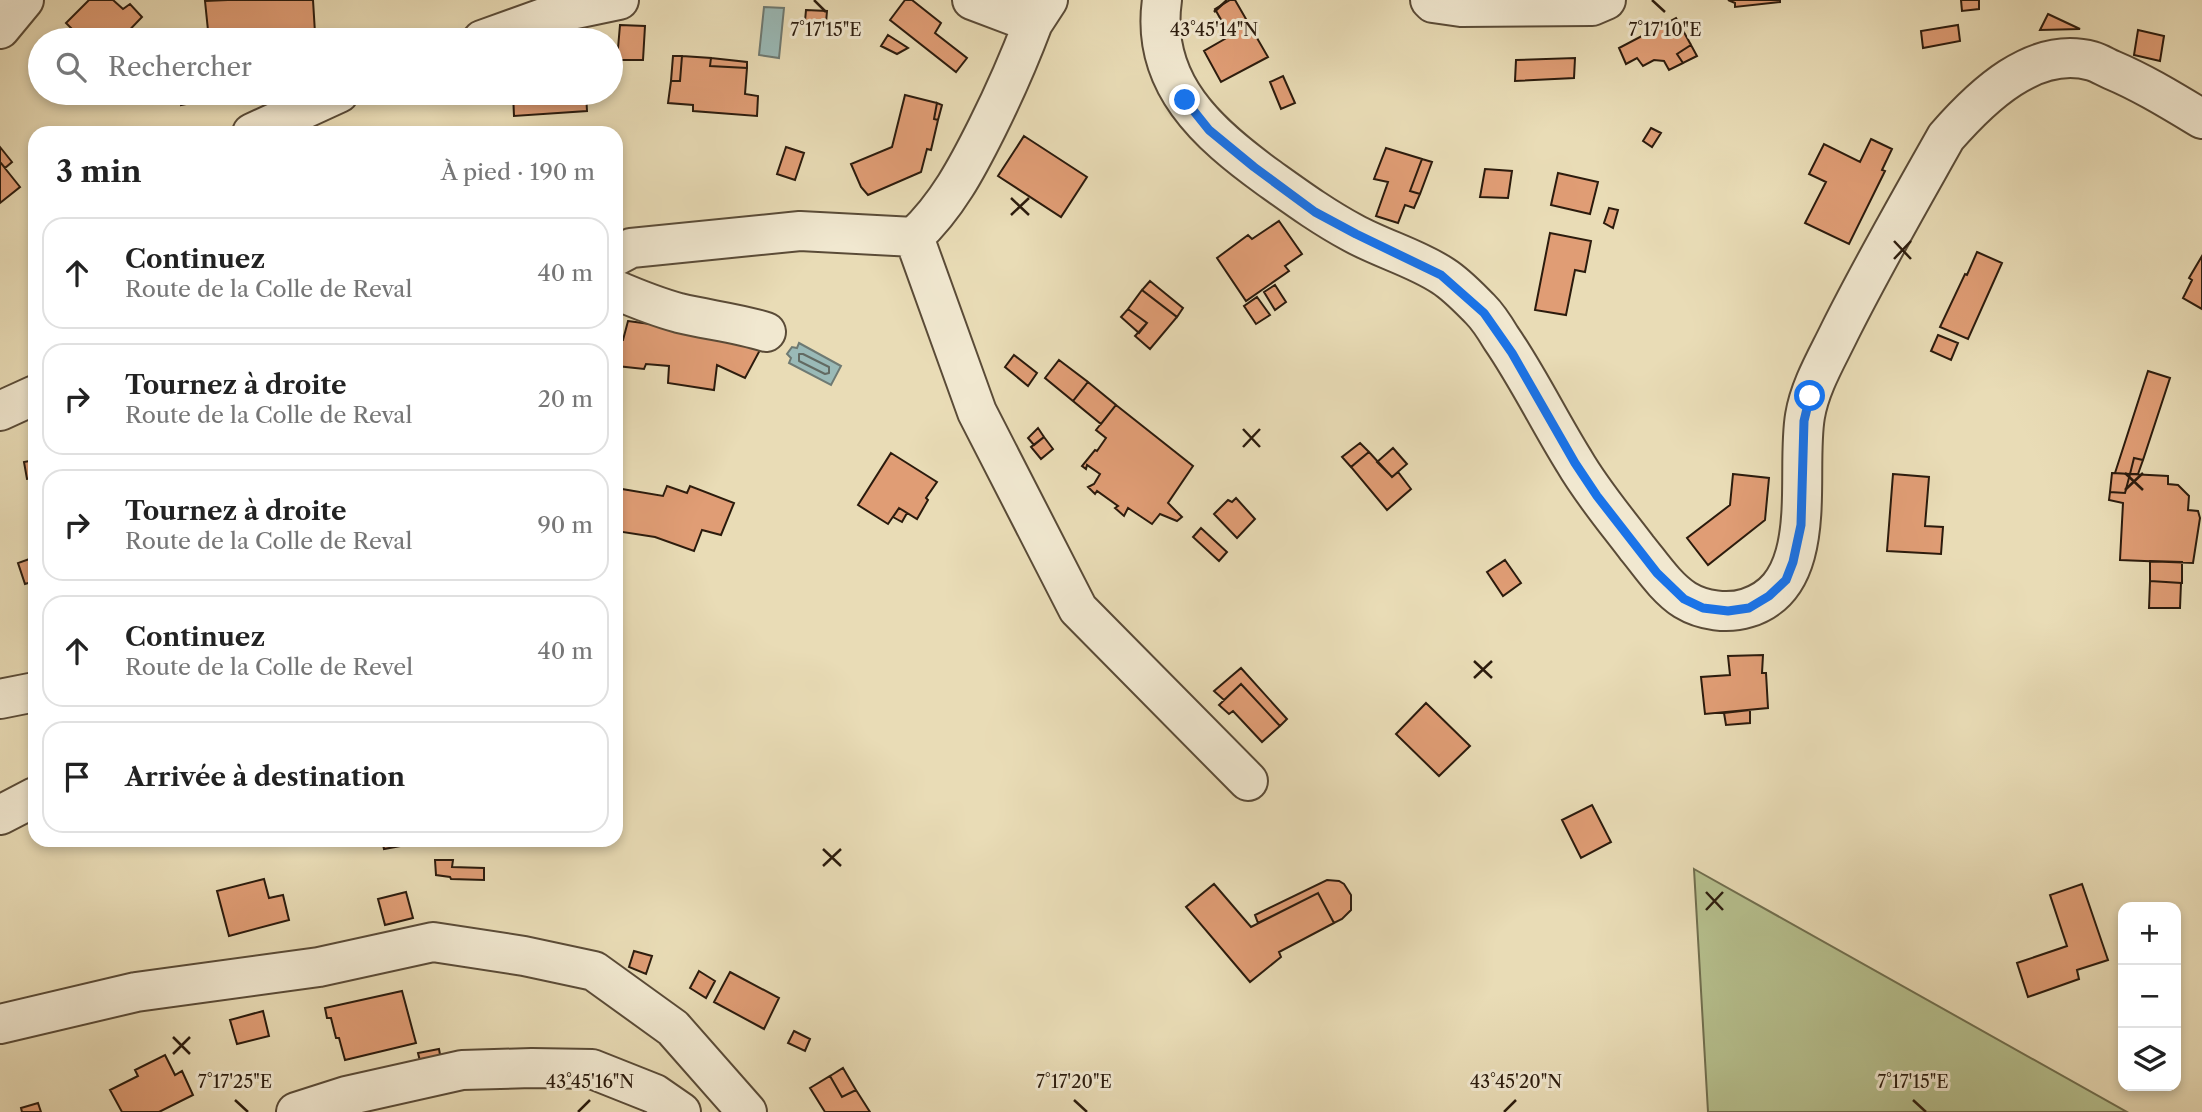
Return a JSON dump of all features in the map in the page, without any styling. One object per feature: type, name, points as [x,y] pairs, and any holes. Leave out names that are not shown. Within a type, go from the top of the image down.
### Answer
[{"type":"street","points":[[0,29],[24,0]]},
{"type":"street","points":[[515,28],[557,13],[619,0]]},
{"type":"street","points":[[914,237],[949,198],[972,157],[1040,12],[972,0]]},
{"type":"street","points":[[1162,0],[1159,23],[1161,47],[1185,100],[1209,130],[1315,212],[1441,275],[1484,313],[1512,353],[1575,463],[1657,573],[1684,599],[1703,608],[1728,611],[1749,608],[1769,596],[1786,580],[1801,525],[1804,421],[1810,396],[1868,275],[1946,136],[1963,117],[2019,72],[2057,59],[2091,61],[2136,80],[2202,119]]},
{"type":"street","points":[[1430,0],[1433,3],[1461,7],[1592,6],[1606,0]]},
{"type":"street","points":[[267,126],[313,105]]},
{"type":"street","points":[[623,252],[631,248],[800,231],[914,237]]},
{"type":"street","points":[[914,237],[977,412],[1079,609],[1248,781]]},
{"type":"street","points":[[623,293],[680,313],[766,332]]},
{"type":"street","points":[[0,411],[28,398]]},
{"type":"street","points":[[0,699],[28,693]]},
{"type":"street","points":[[0,815],[28,801]]},
{"type":"street","points":[[0,1024],[136,992],[318,967],[433,942],[524,956],[594,971],[673,1028],[747,1112]]},
{"type":"street","points":[[296,1112],[346,1096],[463,1070],[544,1068],[592,1069],[655,1094],[681,1112]]},
{"type":"green space","points":[[1694,869],[2127,1112],[1708,1112]]},
{"type":"water","points":[[764,7],[784,8],[779,58],[759,55]]},
{"type":"water","points":[[799,343],[841,366],[831,385],[789,363],[791,358],[787,354],[792,347],[797,348]]},
{"type":"building","points":[[89,0],[113,0],[123,9],[130,4],[142,17],[131,28],[71,28],[66,23]]},
{"type":"building","points":[[313,0],[315,28],[208,28],[205,1]]},
{"type":"building","points":[[905,0],[912,0],[941,23],[935,33],[967,58],[956,72],[890,20]]},
{"type":"building","points":[[1235,0],[1268,57],[1221,82],[1204,51],[1230,36],[1215,9]]},
{"type":"building","points":[[1728,0],[1780,2],[1735,7],[1735,3]]},
{"type":"building","points":[[1961,0],[1979,0],[1979,9],[1962,11]]},
{"type":"building","points":[[806,10],[827,11],[826,23],[805,21]]},
{"type":"building","points":[[2048,14],[2080,29],[2040,30]]},
{"type":"building","points":[[1676,18],[1691,45],[1677,54],[1683,63],[1669,70],[1664,61],[1654,60],[1643,66],[1637,58],[1626,64],[1619,48]]},
{"type":"building","points":[[620,25],[645,26],[643,60],[623,60],[623,28],[620,28]]},
{"type":"building","points":[[1958,25],[1960,41],[1923,48],[1921,31]]},
{"type":"building","points":[[2138,30],[2164,36],[2160,61],[2134,55]]},
{"type":"building","points":[[888,35],[908,48],[897,54],[881,46]]},
{"type":"building","points":[[1691,45],[1697,56],[1683,63],[1677,54]]},
{"type":"building","points":[[673,56],[682,56],[680,81],[671,81]]},
{"type":"building","points":[[682,56],[711,58],[710,66],[747,68],[745,94],[758,96],[757,116],[693,111],[693,105],[668,103],[671,81],[680,81]]},
{"type":"building","points":[[711,58],[747,62],[747,68],[710,66]]},
{"type":"building","points":[[1575,58],[1574,78],[1515,81],[1516,60]]},
{"type":"building","points":[[1283,76],[1295,103],[1281,109],[1270,82]]},
{"type":"building","points":[[905,95],[937,103],[934,119],[938,120],[931,150],[927,149],[921,172],[868,195],[861,187],[851,164],[892,147]]},
{"type":"building","points":[[937,103],[942,105],[938,120],[934,119]]},
{"type":"building","points":[[514,105],[587,105],[587,111],[514,116]]},
{"type":"building","points":[[1651,128],[1661,133],[1652,147],[1643,141]]},
{"type":"building","points":[[1024,136],[1087,177],[1061,217],[998,176]]},
{"type":"building","points":[[1871,139],[1892,149],[1882,170],[1885,171],[1849,244],[1805,223],[1826,182],[1809,174],[1824,144],[1860,162]]},
{"type":"building","points":[[0,147],[12,162],[5,168],[0,162]]},
{"type":"building","points":[[786,147],[804,153],[795,180],[777,174]]},
{"type":"building","points":[[1386,148],[1422,159],[1410,191],[1420,194],[1414,208],[1405,205],[1398,223],[1376,216],[1388,182],[1374,179]]},
{"type":"building","points":[[1422,159],[1432,162],[1420,194],[1410,191]]},
{"type":"building","points":[[0,162],[20,187],[0,203]]},
{"type":"building","points":[[1485,169],[1512,171],[1508,198],[1480,197]]},
{"type":"building","points":[[1558,173],[1598,182],[1590,214],[1551,205]]},
{"type":"building","points":[[1609,208],[1618,210],[1613,228],[1604,223]]},
{"type":"building","points":[[1279,221],[1302,254],[1285,266],[1289,271],[1246,301],[1217,258],[1248,235],[1252,239]]},
{"type":"building","points":[[1550,233],[1591,241],[1585,272],[1575,270],[1566,315],[1535,310]]},
{"type":"building","points":[[1977,252],[2002,263],[1968,339],[1940,327]]},
{"type":"building","points":[[2202,256],[2202,309],[2183,298],[2192,280],[2189,278]]},
{"type":"building","points":[[1150,281],[1183,308],[1177,317],[1142,290]]},
{"type":"building","points":[[1275,285],[1286,302],[1275,310],[1264,292]]},
{"type":"building","points":[[1142,290],[1177,317],[1150,349],[1135,336],[1147,323],[1128,309]]},
{"type":"building","points":[[1257,297],[1270,315],[1256,324],[1244,306]]},
{"type":"building","points":[[1128,309],[1147,323],[1139,333],[1121,317]]},
{"type":"building","points":[[628,321],[701,331],[701,337],[727,342],[731,335],[760,350],[745,378],[717,365],[714,390],[668,383],[669,366],[646,364],[644,369],[623,367],[623,340]]},
{"type":"building","points":[[1938,335],[1958,343],[1951,360],[1931,351]]},
{"type":"building","points":[[1014,355],[1037,373],[1028,386],[1005,367]]},
{"type":"building","points":[[1059,360],[1088,382],[1073,401],[1045,378]]},
{"type":"building","points":[[2148,371],[2170,378],[2143,460],[2134,458],[2130,474],[2115,473]]},
{"type":"building","points":[[1088,382],[1116,405],[1101,424],[1073,401]]},
{"type":"building","points":[[1116,405],[1193,466],[1168,503],[1182,517],[1177,521],[1160,514],[1152,524],[1128,508],[1124,516],[1115,508],[1118,506],[1097,491],[1095,494],[1088,487],[1094,484],[1100,474],[1087,465],[1086,469],[1082,466],[1106,438],[1096,430]]},
{"type":"building","points":[[1038,428],[1044,437],[1034,445],[1028,438]]},
{"type":"building","points":[[1044,437],[1053,449],[1041,459],[1031,447]]},
{"type":"building","points":[[1360,443],[1369,452],[1351,467],[1342,457]]},
{"type":"building","points":[[1393,448],[1407,464],[1392,477],[1377,462]]},
{"type":"building","points":[[1369,452],[1392,477],[1398,472],[1411,489],[1387,510],[1351,467]]},
{"type":"building","points":[[891,453],[937,482],[917,519],[899,508],[888,524],[858,505]]},
{"type":"building","points":[[2134,458],[2143,460],[2138,474],[2130,474]]},
{"type":"building","points":[[28,461],[28,479],[27,479],[24,462]]},
{"type":"building","points":[[2112,473],[2130,474],[2125,493],[2110,492]]},
{"type":"building","points":[[1733,474],[1769,478],[1765,520],[1708,565],[1687,538],[1730,505]]},
{"type":"building","points":[[1893,474],[1929,477],[1925,526],[1943,527],[1941,554],[1887,551]]},
{"type":"building","points":[[2130,474],[2168,476],[2168,484],[2178,485],[2189,496],[2188,510],[2198,511],[2200,518],[2193,563],[2120,560],[2123,503],[2109,500],[2110,492],[2125,493]]},
{"type":"building","points":[[667,486],[687,493],[690,486],[734,503],[721,535],[702,530],[694,551],[655,537],[623,532],[623,489],[663,496]]},
{"type":"building","points":[[1236,498],[1255,519],[1237,538],[1214,514],[1228,500],[1232,502]]},
{"type":"building","points":[[899,508],[907,513],[902,522],[893,517]]},
{"type":"building","points":[[1201,528],[1227,552],[1219,561],[1193,537]]},
{"type":"building","points":[[28,559],[28,583],[25,584],[18,563]]},
{"type":"building","points":[[1505,560],[1521,583],[1503,596],[1487,572]]},
{"type":"building","points":[[2150,561],[2182,562],[2182,583],[2150,581]]},
{"type":"building","points":[[2150,581],[2181,583],[2180,608],[2149,608]]},
{"type":"building","points":[[1763,655],[1762,673],[1766,673],[1768,708],[1705,714],[1701,677],[1730,675],[1728,656]]},
{"type":"building","points":[[1241,668],[1287,719],[1280,726],[1241,684],[1224,700],[1214,691]]},
{"type":"building","points":[[1241,684],[1280,726],[1262,742],[1233,711],[1229,714],[1219,705]]},
{"type":"building","points":[[1426,703],[1470,746],[1439,776],[1396,734]]},
{"type":"building","points":[[1750,710],[1750,723],[1726,725],[1724,713]]},
{"type":"building","points":[[1592,805],[1611,842],[1581,858],[1562,820]]},
{"type":"building","points":[[435,860],[453,860],[452,867],[484,868],[484,880],[451,879],[436,875]]},
{"type":"building","points":[[264,879],[269,898],[283,895],[289,920],[229,936],[217,891]]},
{"type":"building","points":[[1327,880],[1344,884],[1351,895],[1351,910],[1342,919],[1334,923],[1318,893],[1258,923],[1255,915]]},
{"type":"building","points":[[1214,884],[1251,927],[1318,893],[1334,923],[1279,952],[1281,957],[1250,982],[1186,907]]},
{"type":"building","points":[[2082,884],[2108,960],[2077,970],[2079,979],[2028,997],[2017,963],[2067,946],[2050,895]]},
{"type":"building","points":[[406,892],[413,918],[385,925],[378,899]]},
{"type":"building","points":[[634,951],[652,956],[646,974],[629,967]]},
{"type":"building","points":[[699,971],[715,981],[706,998],[690,988]]},
{"type":"building","points":[[730,972],[779,998],[764,1029],[714,1002]]},
{"type":"building","points":[[402,991],[416,1043],[345,1060],[339,1038],[336,1038],[331,1018],[327,1018],[325,1008]]},
{"type":"building","points":[[263,1011],[269,1036],[237,1044],[230,1020]]},
{"type":"building","points":[[794,1031],[810,1039],[805,1051],[788,1043]]},
{"type":"building","points":[[439,1049],[441,1060],[421,1065],[418,1053]]},
{"type":"building","points":[[165,1055],[175,1075],[182,1071],[193,1095],[159,1112],[122,1112],[110,1090],[138,1076],[135,1070]]},
{"type":"building","points":[[843,1068],[856,1090],[842,1097],[830,1076]]},
{"type":"building","points":[[830,1076],[842,1097],[856,1090],[870,1112],[825,1112],[810,1088]]},
{"type":"building","points":[[38,1103],[41,1112],[22,1112],[21,1108]]},
{"type":"route","points":[[1185,100],[1209,130],[1315,212],[1441,275],[1484,313],[1512,353],[1597,496],[1657,573],[1684,599],[1703,608],[1728,611],[1749,608],[1769,596],[1786,580],[1801,525],[1804,421],[1810,396]]}]
